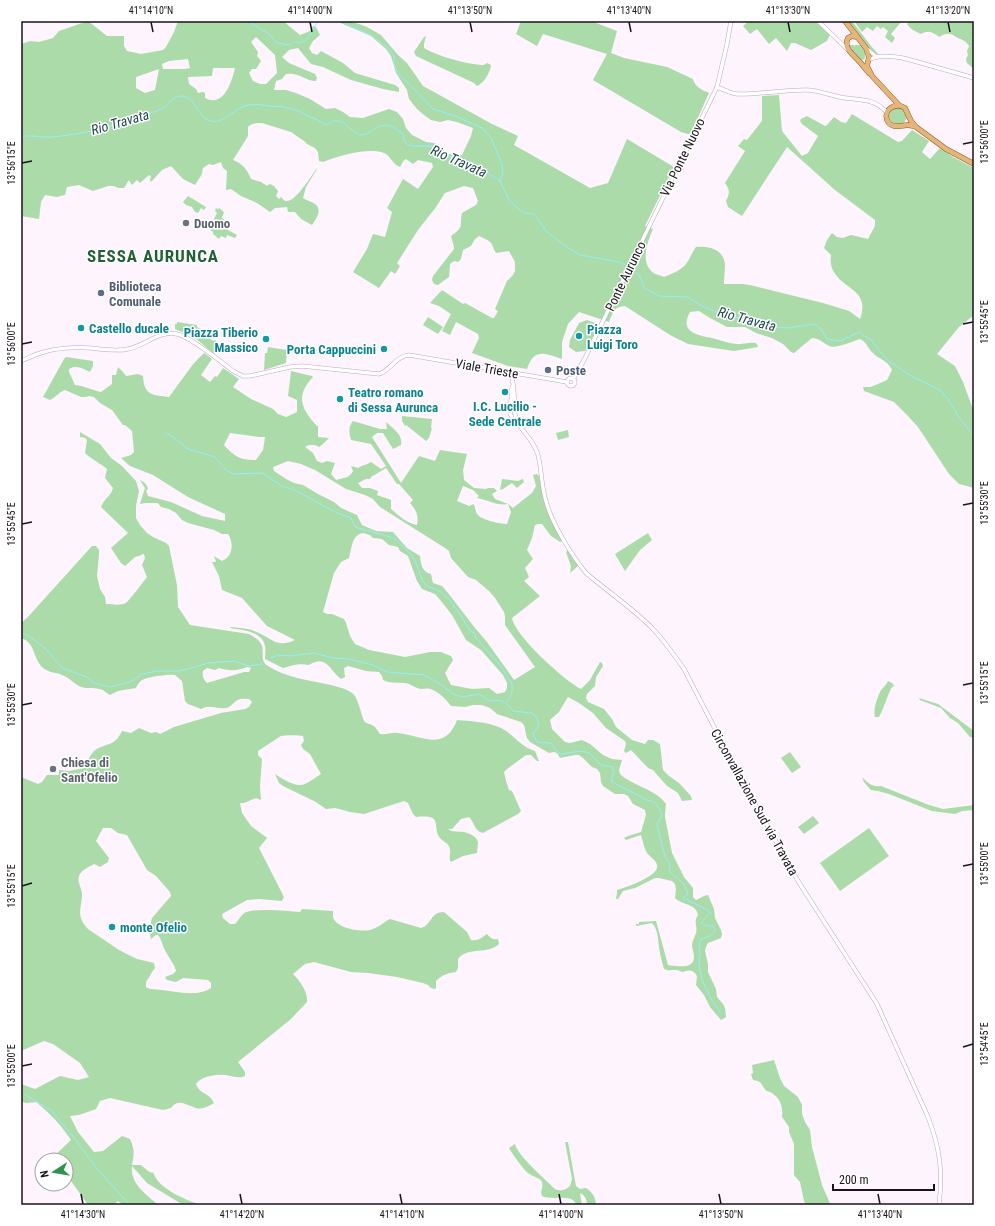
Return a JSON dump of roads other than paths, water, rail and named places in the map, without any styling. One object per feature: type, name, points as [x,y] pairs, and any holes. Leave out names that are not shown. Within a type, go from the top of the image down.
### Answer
[{"type":"main road","points":[[845,21],[866,48],[868,54],[868,69],[872,76]]},
{"type":"main road","points":[[845,21],[848,38],[846,44],[848,50],[892,98],[905,108],[916,126],[946,149],[974,164]]},
{"type":"main road","points":[[848,38],[857,37]]},
{"type":"main road","points":[[858,61],[864,63],[868,60]]},
{"type":"main road","points":[[892,98],[893,103],[886,117],[889,123],[895,127],[911,125],[916,126]]},
{"type":"main road","points":[[890,108],[894,105],[900,105]]},
{"type":"main road","points":[[902,126],[907,121],[908,115]]},
{"type":"street","name":"Via Ponte Nuovo","points":[[648,228],[716,87],[731,21]]},
{"type":"street","points":[[818,21],[848,50]]},
{"type":"street","points":[[839,41],[848,38]]},
{"type":"street","points":[[866,48],[877,57]]},
{"type":"street","points":[[868,60],[886,56],[907,59],[974,78]]},
{"type":"street","points":[[720,73],[720,81],[722,86],[727,91]]},
{"type":"street","points":[[716,87],[736,94],[807,90],[816,91],[842,98],[867,101],[879,106],[890,108]]},
{"type":"street","points":[[879,106],[887,113]]},
{"type":"street","name":"Ponte Aurunco","points":[[573,379],[648,228]]},
{"type":"street","name":"Viale Trieste","points":[[21,361],[50,350],[85,348],[118,350],[130,349],[162,335],[171,333],[185,337],[232,371],[245,376],[262,374],[295,366],[379,374],[385,371],[400,357],[412,355],[567,382]]},
{"type":"street","name":"Circonvallazione Sud via Travata","points":[[512,373],[513,384],[510,414],[512,419],[521,428],[537,450],[546,501],[571,552],[586,573],[649,626],[676,657],[684,669],[737,771],[798,881],[877,1004],[934,1132],[941,1162],[939,1205]]},
{"type":"street","points":[[569,379],[573,379],[575,382],[573,386],[569,386],[567,382],[569,379]]},
{"type":"waterway","points":[[249,21],[269,34],[277,43],[288,45],[292,43]]},
{"type":"waterway","points":[[295,42],[305,41],[318,21]]},
{"type":"waterway","points":[[343,21],[346,24],[371,35],[387,47],[394,56],[394,63],[398,74],[433,109],[455,116],[482,128],[491,138],[502,164],[503,172],[500,181]]},
{"type":"waterway","name":"Rio Travata","points":[[21,137],[47,137],[87,132],[124,121],[133,116],[160,110],[174,98],[180,96],[188,98],[202,116],[211,121],[221,120],[242,107],[255,105],[280,106],[299,111],[326,125],[331,122],[340,121],[361,135],[380,126],[387,125],[403,134],[404,140],[408,145],[432,146],[444,155],[475,165],[500,181],[509,200],[524,213],[534,214],[547,232],[580,255],[614,261],[627,266]]},
{"type":"waterway","name":"Rio Travata","points":[[630,267],[638,274],[644,288],[659,296],[688,297],[700,305],[717,312],[737,318],[746,317],[774,327],[788,328],[815,324],[820,328],[827,339],[840,341],[859,332],[872,341],[887,360],[911,376],[940,390],[974,436]]},
{"type":"waterway","points":[[165,433],[172,436],[188,449],[215,457],[227,471],[234,474],[262,473],[282,486],[295,490],[335,512],[351,518],[355,527],[394,538],[411,554],[423,582],[427,586],[439,591],[449,599],[470,631],[475,633],[476,638],[500,665],[512,684],[512,692],[510,698],[506,702]]},
{"type":"waterway","points":[[21,633],[29,636],[46,649],[62,668],[87,677],[94,683],[110,687],[130,682],[142,674],[158,671],[178,671],[208,663],[234,661],[249,666],[262,664]]},
{"type":"waterway","points":[[271,658],[278,655],[289,656],[314,653],[373,665],[387,672],[424,675],[442,685],[453,694],[463,697],[479,694],[488,700],[499,700],[506,703],[513,711],[532,713],[537,718],[539,725],[533,734],[537,742],[550,743],[553,745],[555,750],[561,754],[581,751],[589,753],[601,765],[612,767],[614,771],[612,782],[657,805],[662,816],[657,824],[666,859],[670,864],[669,871],[684,884],[688,894],[683,898],[711,913],[701,923],[707,926],[713,926],[715,930],[711,935],[701,939],[700,941],[699,967],[703,982],[721,1014]]},
{"type":"waterway","points":[[21,1092],[52,1111],[98,1170],[130,1205]]},
{"type":"place","name":"Duomo","points":[[186,223]]},
{"type":"place","name":"Biblioteca Comunale","points":[[101,293]]},
{"type":"place","name":"Castello ducale","points":[[81,328]]},
{"type":"place","name":"Piazza Luigi Toro","points":[[579,336]]},
{"type":"place","name":"Piazza Tiberio Massico","points":[[266,339]]},
{"type":"place","name":"Porta Cappuccini","points":[[384,349]]},
{"type":"place","name":"Poste","points":[[548,370]]},
{"type":"place","name":"I.C. Lucilio - Sede Centrale","points":[[505,392]]},
{"type":"place","name":"Teatro romano di Sessa Aurunca","points":[[340,399]]},
{"type":"place","name":"Chiesa di Sant'Ofelio","points":[[53,769]]},
{"type":"place","name":"monte Ofelio","points":[[112,927]]},
{"type":"district","name":"SESSA AURUNCA","points":[[153,256]]}]
